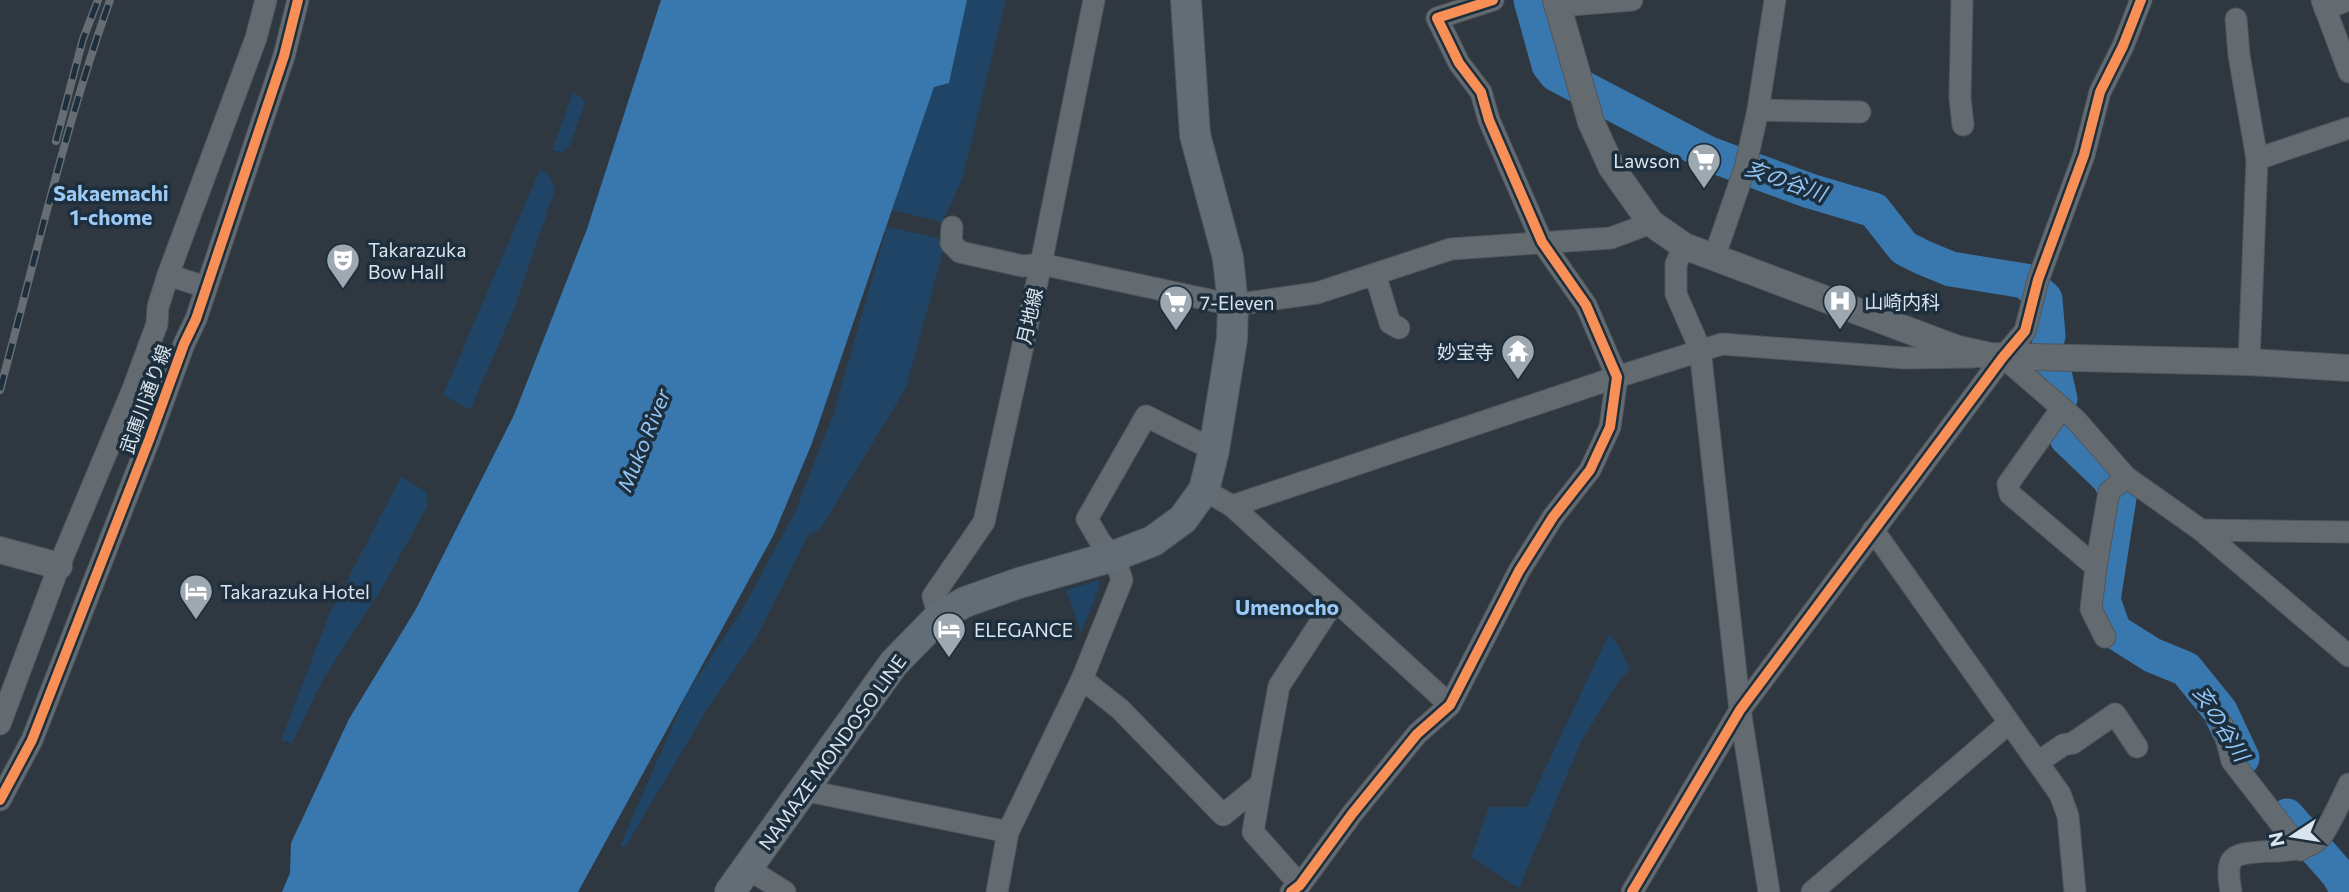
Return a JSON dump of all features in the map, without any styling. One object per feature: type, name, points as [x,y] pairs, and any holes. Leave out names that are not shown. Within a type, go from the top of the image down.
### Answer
[{"type":"main road","name":"NAMAZE MONDOSO LINE","points":[[739,880],[894,663],[939,617],[965,602],[1018,583],[1153,541],[1183,519],[1204,490],[1214,450],[1232,339],[1233,305],[1228,258],[1195,135],[1186,0]]},
{"type":"street","name":"武庫川通り線","points":[[0,724],[59,566],[133,389],[157,324],[158,307],[168,275],[256,38],[266,0]]},
{"type":"street","name":"武庫川通り線","points":[[0,800],[32,740],[184,344],[196,319],[284,56],[298,0]]},
{"type":"street","name":"月地線","points":[[939,617],[933,596],[984,522],[1041,264],[1094,0]]},
{"type":"street","points":[[1335,600],[1279,686],[1253,832],[1295,889],[1417,734],[1450,705],[1519,571],[1553,517],[1590,470],[1610,427],[1617,377],[1586,305],[1542,242],[1489,120],[1481,92],[1459,62],[1437,18],[1493,0]]},
{"type":"street","points":[[1632,0],[1557,3],[1591,122],[1612,168],[1651,223],[1684,246],[1714,258],[1958,349],[1996,357],[2076,420],[2118,484],[2201,530],[2349,656]]},
{"type":"street","points":[[1714,258],[1745,168],[1758,110],[1775,0]]},
{"type":"street","points":[[1962,0],[1960,98],[1963,125]]},
{"type":"street","points":[[1632,892],[1740,710],[1996,357],[2025,331],[2036,288],[2084,155],[2100,92],[2123,46],[2141,0],[2134,0]]},
{"type":"street","points":[[2348,0],[2323,4],[2349,72]]},
{"type":"street","points":[[2236,19],[2239,55],[2257,159],[2249,362]]},
{"type":"street","points":[[1758,110],[1860,112]]},
{"type":"street","points":[[2257,159],[2349,128]]},
{"type":"street","points":[[952,227],[951,243],[960,252],[1023,266],[1041,264],[1233,305],[1317,292],[1451,249],[1611,238],[1651,223]]},
{"type":"street","points":[[1684,246],[1676,264],[1676,294],[1700,349],[1740,710],[1769,892]]},
{"type":"street","points":[[1375,274],[1390,323],[1399,328]]},
{"type":"street","points":[[168,275],[206,286]]},
{"type":"street","points":[[1232,506],[1721,344],[1905,359],[1996,357],[2249,362],[2349,368]]},
{"type":"street","points":[[2062,408],[2008,484],[2010,494],[2096,567]]},
{"type":"street","points":[[996,892],[1008,832],[1082,679],[1122,580],[1114,555],[1101,543],[1087,519],[1146,416],[1214,450]]},
{"type":"street","points":[[2105,637],[2091,609],[2096,567],[2118,484]]},
{"type":"street","points":[[1204,490],[1232,506],[1450,705]]},
{"type":"street","points":[[1873,530],[2038,762],[2066,806],[2075,892]]},
{"type":"street","points":[[2201,530],[2349,532]]},
{"type":"street","points":[[0,550],[95,578]]},
{"type":"street","points":[[1082,679],[1120,709],[1223,815],[1261,784]]},
{"type":"street","points":[[2038,762],[2063,745],[2073,743],[2115,714],[2137,747]]},
{"type":"street","points":[[1812,892],[2009,723]]},
{"type":"street","points":[[2222,726],[2232,761],[2301,850]]},
{"type":"street","points":[[2231,892],[2230,863],[2234,856],[2301,850],[2320,838],[2349,784]]},
{"type":"street","points":[[803,790],[1008,832]]},
{"type":"street","points":[[739,880],[785,892]]},
{"type":"shaded area","points":[[967,0],[1006,0],[962,180],[942,222],[891,210],[934,87],[949,83]]},
{"type":"shaded area","points":[[573,93],[585,103],[569,147],[561,152],[552,150]]},
{"type":"shaded area","points":[[540,169],[549,175],[555,190],[514,309],[470,410],[443,395]]},
{"type":"shaded area","points":[[887,227],[938,238],[943,252],[906,388],[820,530],[809,534],[756,638],[706,711],[626,846],[620,846],[687,693],[741,612],[795,512],[833,415]]},
{"type":"shaded area","points":[[401,477],[427,492],[427,507],[382,588],[322,681],[292,743],[281,740],[329,615]]},
{"type":"shaded area","points":[[1100,580],[1099,588],[1081,633],[1066,590]]},
{"type":"shaded area","points":[[1609,634],[1619,646],[1630,670],[1619,680],[1581,742],[1519,888],[1471,857],[1489,807],[1527,807]]},
{"type":"water","name":"Muko River","points":[[661,0],[967,0],[949,83],[934,87],[812,443],[774,534],[578,892],[282,892],[290,873],[291,843],[349,719],[416,609],[514,415],[587,229]]},
{"type":"waterway","name":"亥の谷川","points":[[1531,0],[1549,65],[1556,74],[1709,154],[1810,191],[1874,210],[1904,248],[1924,258],[1951,269],[2025,281],[2045,299],[2048,336]]},
{"type":"waterway","name":"亥の谷川","points":[[2054,372],[2060,399]]},
{"type":"waterway","name":"亥の谷川","points":[[2066,423],[2067,438],[2109,478],[2119,498],[2103,600],[2114,631],[2152,655],[2186,669],[2220,711],[2242,758]]},
{"type":"waterway","name":"亥の谷川","points":[[2287,816],[2339,875],[2348,892]]},
{"type":"railway","points":[[56,141],[83,39],[98,0]]},
{"type":"railway","points":[[0,390],[65,145],[110,0]]},
{"type":"cycle path","points":[[0,800],[32,740],[184,344],[196,319],[284,56],[298,0]]},
{"type":"cycle path","points":[[1291,892],[1300,885],[1352,814],[1417,734],[1450,705],[1519,571],[1553,517],[1590,470],[1610,427],[1617,377],[1586,305],[1542,242],[1489,120],[1481,92],[1459,63],[1437,18],[1493,0]]},
{"type":"cycle path","points":[[1632,892],[1740,710],[2025,331],[2038,280],[2084,155],[2100,92],[2123,46],[2141,0]]},
{"type":"place","name":"Lawson","points":[[1704,190]]},
{"type":"place","name":"Takarazuka Bow Hall","points":[[343,290]]},
{"type":"place","name":"山崎内科","points":[[1840,331]]},
{"type":"place","name":"7-Eleven","points":[[1176,332]]},
{"type":"place","name":"妙宝寺","points":[[1518,381]]},
{"type":"place","name":"Takarazuka Hotel","points":[[196,621]]},
{"type":"place","name":"ELEGANCE","points":[[949,659]]},
{"type":"district","name":"Sakaemachi 1-chome","points":[[111,204]]},
{"type":"district","name":"Umenocho","points":[[1287,606]]}]
